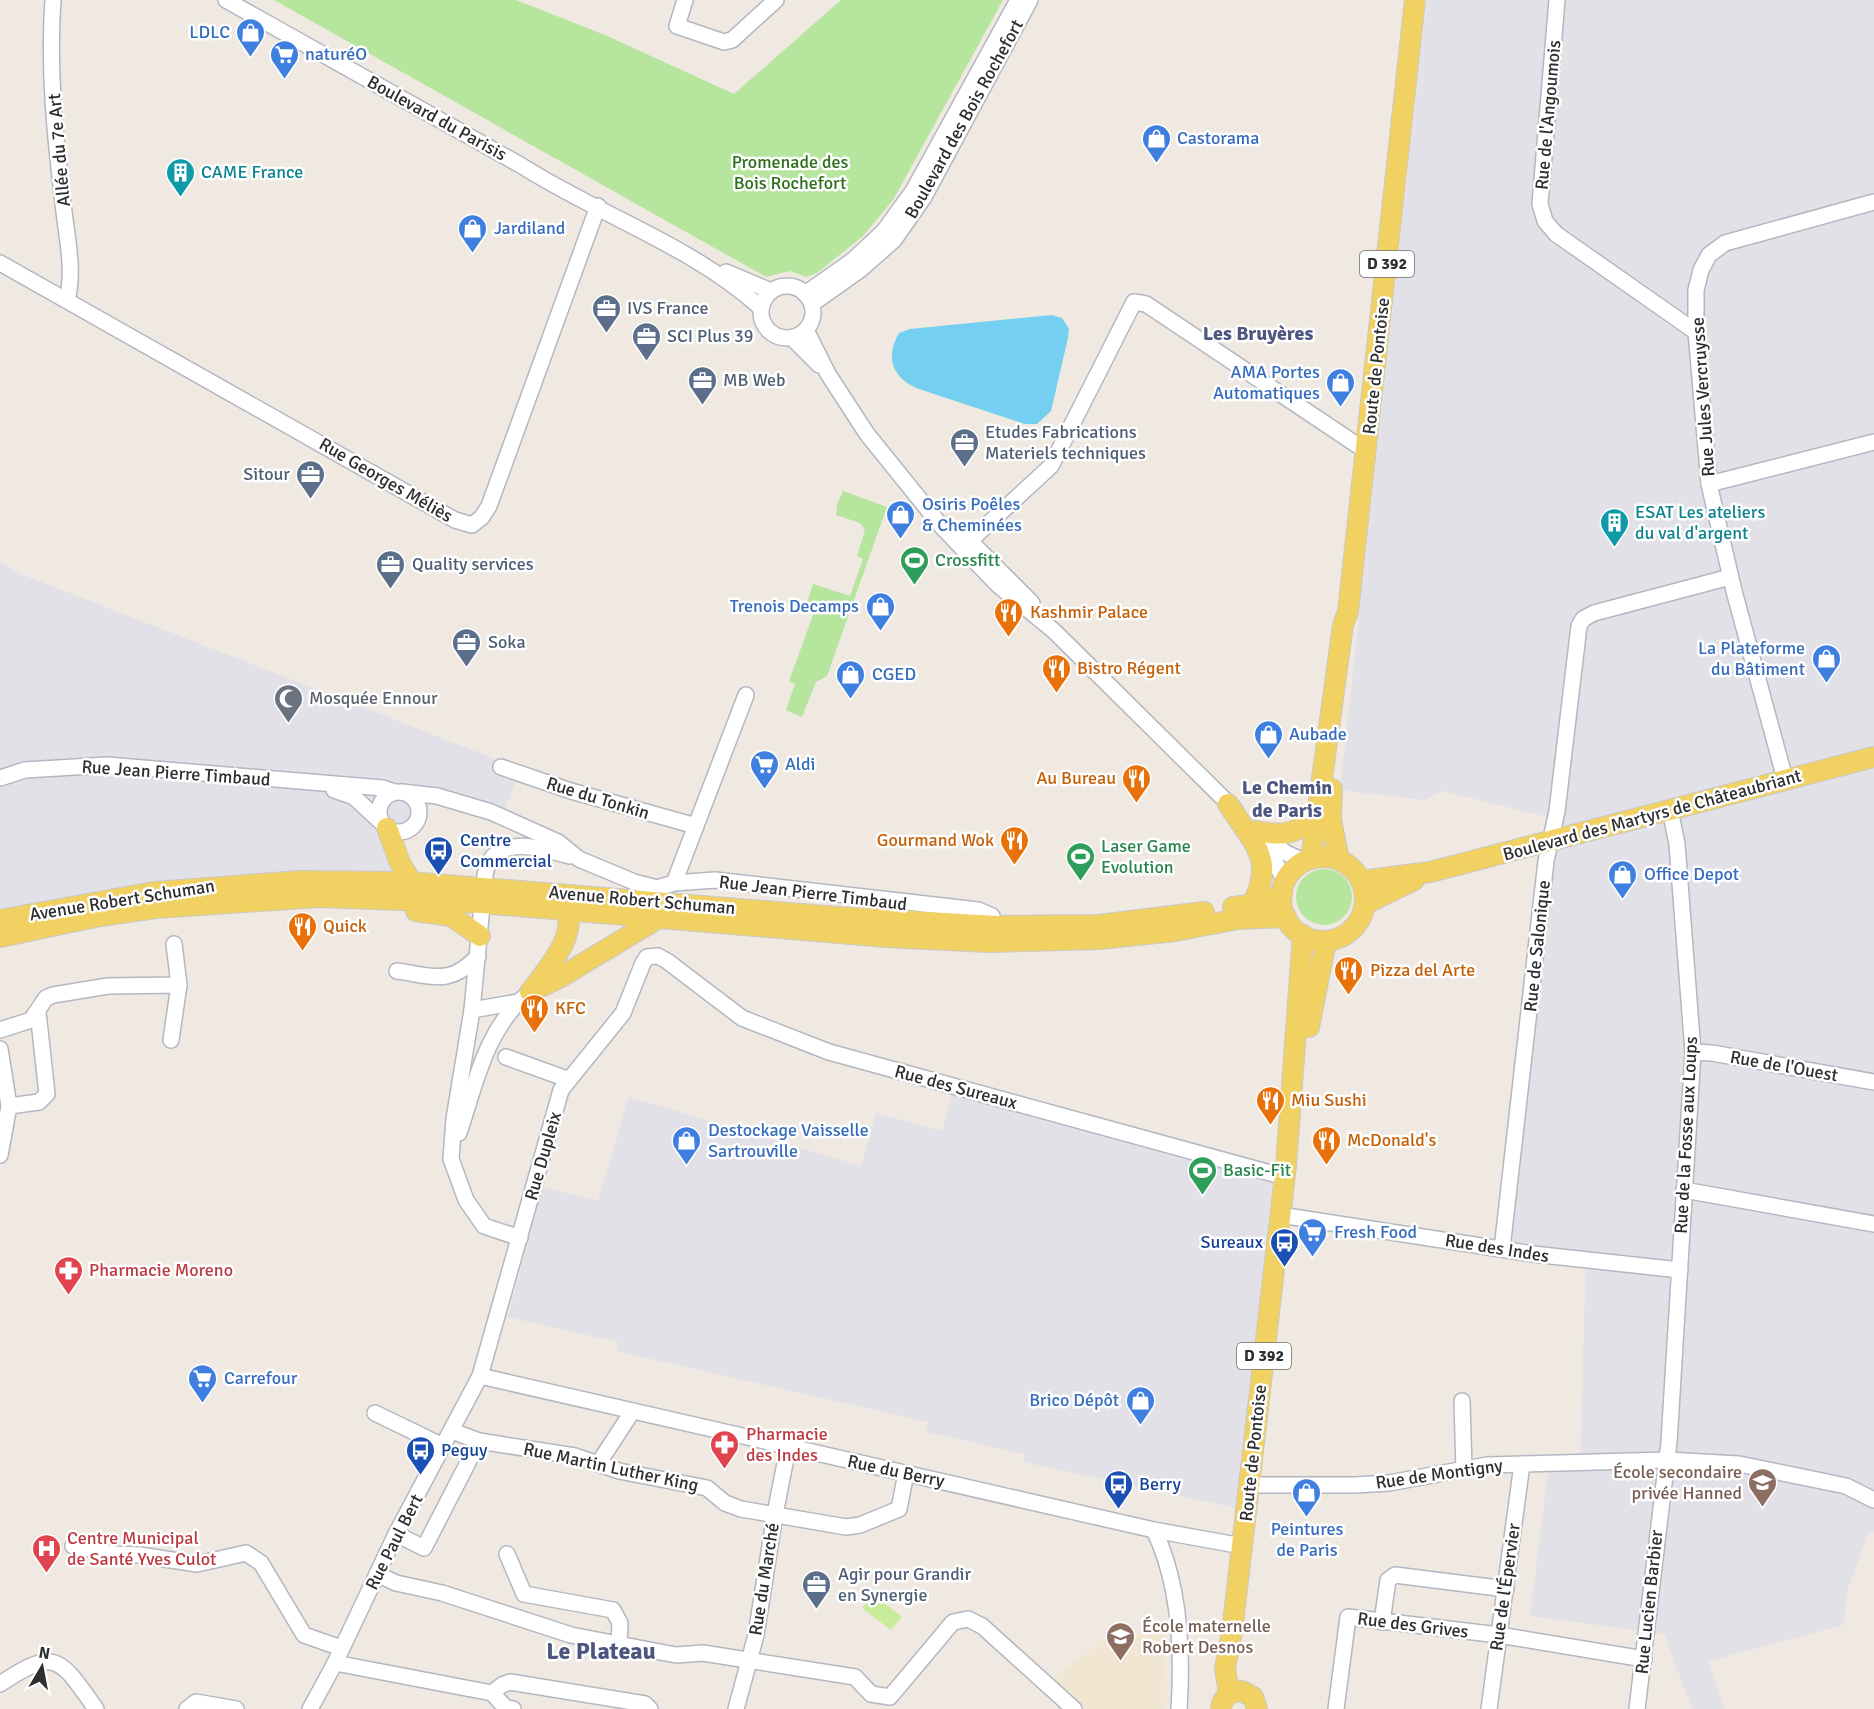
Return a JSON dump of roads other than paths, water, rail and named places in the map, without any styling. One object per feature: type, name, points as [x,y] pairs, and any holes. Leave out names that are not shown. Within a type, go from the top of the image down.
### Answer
[{"type":"main road","name":"Route de Pontoise","points":[[1339,860],[1330,803],[1408,45],[1416,0]]},
{"type":"main road","name":"Route de Pontoise","points":[[1308,860],[1318,808],[1343,625],[1348,612]]},
{"type":"main road","name":"Boulevard des Martyrs de Châteaubriant","points":[[1361,880],[1430,872],[1874,757]]},
{"type":"main road","points":[[1228,804],[1261,855],[1264,875],[1261,889],[1251,906]]},
{"type":"main road","points":[[1259,833],[1291,833],[1302,827],[1318,808]]},
{"type":"main road","points":[[385,826],[410,882],[424,900]]},
{"type":"main road","points":[[1320,857],[1339,860],[1348,865],[1361,880],[1365,904],[1355,926],[1345,934],[1326,941],[1303,935],[1286,917],[1284,888],[1308,860],[1320,857]]},
{"type":"main road","name":"Boulevard des Martyrs de Châteaubriant","points":[[1365,904],[1430,872]]},
{"type":"main road","name":"Avenue Robert Schuman","points":[[3,935],[154,892],[224,884],[299,881],[410,882],[570,911],[886,937],[963,941],[1100,939],[1174,931],[1238,919],[1286,917]]},
{"type":"main road","points":[[665,886],[770,903],[837,917]]},
{"type":"main road","name":"Avenue Robert Schuman","points":[[3,935],[100,916],[156,908],[285,898],[424,900],[559,892],[837,917],[1099,925],[1266,903],[1284,888]]},
{"type":"main road","points":[[524,997],[562,947],[570,911],[559,892]]},
{"type":"main road","points":[[285,898],[439,914],[458,919],[480,936]]},
{"type":"main road","points":[[524,997],[657,919]]},
{"type":"main road","points":[[963,941],[985,935],[995,921]]},
{"type":"main road","name":"Route de Pontoise","points":[[1286,1171],[1303,935]]},
{"type":"main road","name":"Route de Pontoise","points":[[1231,1698],[1225,1668],[1232,1632],[1250,1485],[1280,1215],[1326,941]]},
{"type":"main road","points":[[1231,1698],[1253,1698],[1257,1709]]},
{"type":"street","name":"Allée du 7e Art","points":[[53,0],[53,103],[68,248],[70,288],[68,300]]},
{"type":"street","name":"Boulevard du Parisis","points":[[226,0],[522,166],[563,192],[598,206],[669,245],[735,287],[761,308]]},
{"type":"street","points":[[686,0],[676,26],[724,42],[732,40],[776,0]]},
{"type":"street","name":"Boulevard des Bois Rochefort","points":[[809,299],[884,231],[913,190],[1018,0]]},
{"type":"street","name":"Boulevard des Bois Rochefort","points":[[809,299],[860,270],[894,240],[924,197],[1030,0]]},
{"type":"street","name":"Rue de l'Angoumois","points":[[1557,0],[1540,204],[1545,221],[1556,234],[1696,332]]},
{"type":"street","name":"Rue Jules Vercruysse","points":[[1785,780],[1730,577],[1709,484],[1696,332],[1696,290],[1701,270],[1709,255],[1725,243],[1874,202]]},
{"type":"street","name":"Rue Georges Méliès","points":[[0,263],[455,520],[472,525],[482,517],[489,506],[598,206]]},
{"type":"street","name":"Boulevard du Parisis","points":[[669,245],[771,291]]},
{"type":"street","points":[[789,286],[809,299],[813,316],[799,334],[785,338],[771,333],[763,322],[761,308],[771,291],[789,286]]},
{"type":"street","points":[[966,545],[1051,466],[1134,302],[1146,304],[1366,451]]},
{"type":"street","points":[[799,334],[867,434],[895,470],[966,545],[999,586],[1054,631],[1259,833],[1308,860]]},
{"type":"street","points":[[1709,484],[1874,442]]},
{"type":"street","name":"Rue de Salonique","points":[[1502,1249],[1546,861],[1552,841],[1579,626],[1583,619],[1594,613],[1730,577]]},
{"type":"street","points":[[665,886],[696,826],[746,695]]},
{"type":"street","name":"Rue Jean Pierre Timbaud","points":[[0,778],[25,770],[107,765],[374,787],[437,796],[491,812],[558,842],[579,859],[665,886],[715,880],[978,910],[995,921]]},
{"type":"street","name":"Rue du Tonkin","points":[[501,767],[572,792],[696,826]]},
{"type":"street","name":"Rue Jean Pierre Timbaud","points":[[316,784],[354,797],[385,826]]},
{"type":"street","points":[[399,792],[414,798],[420,810],[417,823],[406,831],[400,832],[385,826],[379,818],[380,804],[384,798],[399,792]]},
{"type":"street","name":"Rue de la Fosse aux Loups","points":[[1667,1460],[1693,1052],[1677,844],[1670,810]]},
{"type":"street","points":[[1259,833],[1284,888]]},
{"type":"street","points":[[520,1238],[484,1226],[466,1200],[451,1159],[454,1119],[472,1010],[483,895],[489,862],[510,847],[528,845],[579,859]]},
{"type":"street","points":[[171,1040],[179,985],[174,944]]},
{"type":"street","points":[[396,971],[451,976],[464,972],[478,956]]},
{"type":"street","name":"Rue des Sureaux","points":[[647,957],[658,956],[667,961],[742,1018],[829,1052],[1286,1171]]},
{"type":"street","name":"Rue Dupleix","points":[[480,1376],[561,1090],[567,1079],[623,1013],[647,957]]},
{"type":"street","points":[[0,1030],[31,1020],[46,998],[53,995],[108,986],[179,985]]},
{"type":"street","points":[[472,1010],[524,997]]},
{"type":"street","points":[[451,1159],[484,1054],[498,1025],[524,997]]},
{"type":"street","points":[[9,1107],[39,1102],[47,1094],[38,1012]]},
{"type":"street","points":[[0,1048],[9,1107],[0,1155]]},
{"type":"street","name":"Rue de l'Ouest","points":[[1693,1052],[1712,1053],[1874,1083]]},
{"type":"street","points":[[506,1057],[567,1079]]},
{"type":"street","points":[[1684,1190],[1874,1224]]},
{"type":"street","name":"Rue des Indes","points":[[1280,1215],[1502,1249],[1680,1270]]},
{"type":"street","name":"Rue du Berry","points":[[480,1376],[1154,1530],[1242,1546]]},
{"type":"street","name":"Rue Paul Bert","points":[[310,1709],[335,1663],[396,1534],[480,1376]]},
{"type":"street","points":[[1462,1401],[1464,1470]]},
{"type":"street","points":[[598,1464],[632,1412]]},
{"type":"street","points":[[375,1413],[443,1446]]},
{"type":"street","name":"Rue Martin Luther King","points":[[452,1431],[479,1441],[575,1456],[619,1471],[707,1488],[732,1506],[775,1514]]},
{"type":"street","points":[[396,1534],[424,1548],[479,1441]]},
{"type":"street","name":"Rue du Marché","points":[[736,1709],[756,1635],[788,1448]]},
{"type":"street","name":"Rue de Montigny","points":[[1250,1485],[1378,1484],[1464,1470],[1522,1464],[1667,1460],[1738,1464],[1846,1486],[1874,1500]]},
{"type":"street","name":"Rue Lucien Barbier","points":[[1637,1709],[1667,1460]]},
{"type":"street","name":"Rue de l'Épervier","points":[[1489,1709],[1522,1464]]},
{"type":"street","points":[[775,1514],[846,1527],[860,1525],[899,1509],[906,1473]]},
{"type":"street","points":[[1154,1530],[1172,1576],[1182,1673],[1179,1709]]},
{"type":"street","points":[[73,1546],[115,1554],[140,1555],[197,1564],[246,1553],[261,1563],[304,1635],[341,1648]]},
{"type":"street","points":[[507,1554],[524,1594],[613,1610],[620,1623],[619,1643]]},
{"type":"street","points":[[377,1574],[396,1582],[442,1593],[571,1635],[682,1655],[693,1652],[855,1677],[871,1694],[890,1697],[953,1622],[968,1619],[982,1626],[1073,1708]]},
{"type":"street","points":[[1382,1622],[1390,1576],[1506,1589]]},
{"type":"street","name":"Rue des Grives","points":[[1336,1709],[1348,1617],[1499,1635],[1644,1659]]},
{"type":"street","points":[[0,1684],[29,1665],[40,1661],[53,1662],[64,1668],[96,1709]]},
{"type":"street","points":[[335,1663],[492,1693],[506,1708],[513,1709]]},
{"type":"street","points":[[492,1693],[510,1682],[648,1706]]},
{"type":"street","points":[[187,1709],[196,1702],[236,1709]]},
{"type":"water","points":[[1052,315],[1062,318],[1069,329],[1068,338],[1051,411],[1037,424],[1025,424],[916,388],[901,378],[893,365],[892,350],[899,333],[910,329]]},
{"type":"place","name":"LDLC","points":[[251,58]]},
{"type":"place","name":"naturéO","points":[[284,80]]},
{"type":"place","name":"Castorama","points":[[1156,164]]},
{"type":"place","name":"CAME France","points":[[180,198]]},
{"type":"place","name":"Jardiland","points":[[473,254]]},
{"type":"place","name":"IVS France","points":[[606,334]]},
{"type":"place","name":"SCI Plus 39","points":[[646,362]]},
{"type":"place","name":"MB Web","points":[[702,406]]},
{"type":"place","name":"AMA Portes Automatiques","points":[[1341,408]]},
{"type":"place","name":"Etudes Fabrications Materiels techniques","points":[[964,468]]},
{"type":"place","name":"Sitour","points":[[311,500]]},
{"type":"place","name":"Osiris Poêles & Cheminées","points":[[901,540]]},
{"type":"place","name":"ESAT Les ateliers du val d'argent","points":[[1614,548]]},
{"type":"place","name":"Crossfitt","points":[[914,586]]},
{"type":"place","name":"Quality services","points":[[391,590]]},
{"type":"place","name":"Trenois Decamps","points":[[880,632]]},
{"type":"place","name":"Kashmir Palace","points":[[1009,638]]},
{"type":"place","name":"Soka","points":[[467,668]]},
{"type":"place","name":"La Plateforme du Bâtiment","points":[[1826,684]]},
{"type":"place","name":"Bistro Régent","points":[[1056,694]]},
{"type":"place","name":"CGED","points":[[851,700]]},
{"type":"place","name":"Mosquée Ennour","points":[[288,724]]},
{"type":"place","name":"Aubade","points":[[1268,760]]},
{"type":"place","name":"Aldi","points":[[764,790]]},
{"type":"place","name":"Au Bureau","points":[[1137,804]]},
{"type":"place","name":"Gourmand Wok","points":[[1015,866]]},
{"type":"place","name":"Centre Commercial","points":[[439,876]]},
{"type":"place","name":"Laser Game Evolution","points":[[1080,882]]},
{"type":"place","name":"Office Depot","points":[[1623,900]]},
{"type":"place","name":"Quick","points":[[302,952]]},
{"type":"place","name":"Pizza del Arte","points":[[1349,996]]},
{"type":"place","name":"KFC","points":[[534,1034]]},
{"type":"place","name":"Miu Sushi","points":[[1270,1126]]},
{"type":"place","name":"Destockage Vaisselle Sartrouville","points":[[687,1166]]},
{"type":"place","name":"McDonald's","points":[[1326,1166]]},
{"type":"place","name":"Basic-Fit","points":[[1202,1196]]},
{"type":"place","name":"Fresh Food","points":[[1313,1258]]},
{"type":"place","name":"Sureaux","points":[[1284,1268]]},
{"type":"place","name":"Pharmacie Moreno","points":[[68,1296]]},
{"type":"place","name":"Carrefour","points":[[203,1404]]},
{"type":"place","name":"Brico Dépôt","points":[[1140,1426]]},
{"type":"place","name":"Pharmacie des Indes","points":[[725,1470]]},
{"type":"place","name":"Peguy","points":[[420,1476]]},
{"type":"place","name":"École secondaire privée Hanned","points":[[1763,1508]]},
{"type":"place","name":"Berry","points":[[1118,1510]]},
{"type":"place","name":"Peintures de Paris","points":[[1307,1518]]},
{"type":"place","name":"Centre Municipal de Santé Yves Culot","points":[[46,1574]]},
{"type":"place","name":"Agir pour Grandir en Synergie","points":[[817,1610]]},
{"type":"place","name":"École maternelle Robert Desnos","points":[[1121,1662]]},
{"type":"district","name":"Les Bruyères","points":[[1258,333]]},
{"type":"district","name":"Le Chemin de Paris","points":[[1287,798]]},
{"type":"district","name":"Le Plateau","points":[[601,1651]]},
{"type":"park label","name":"Promenade des Bois Rochefort","points":[[790,172]]}]
